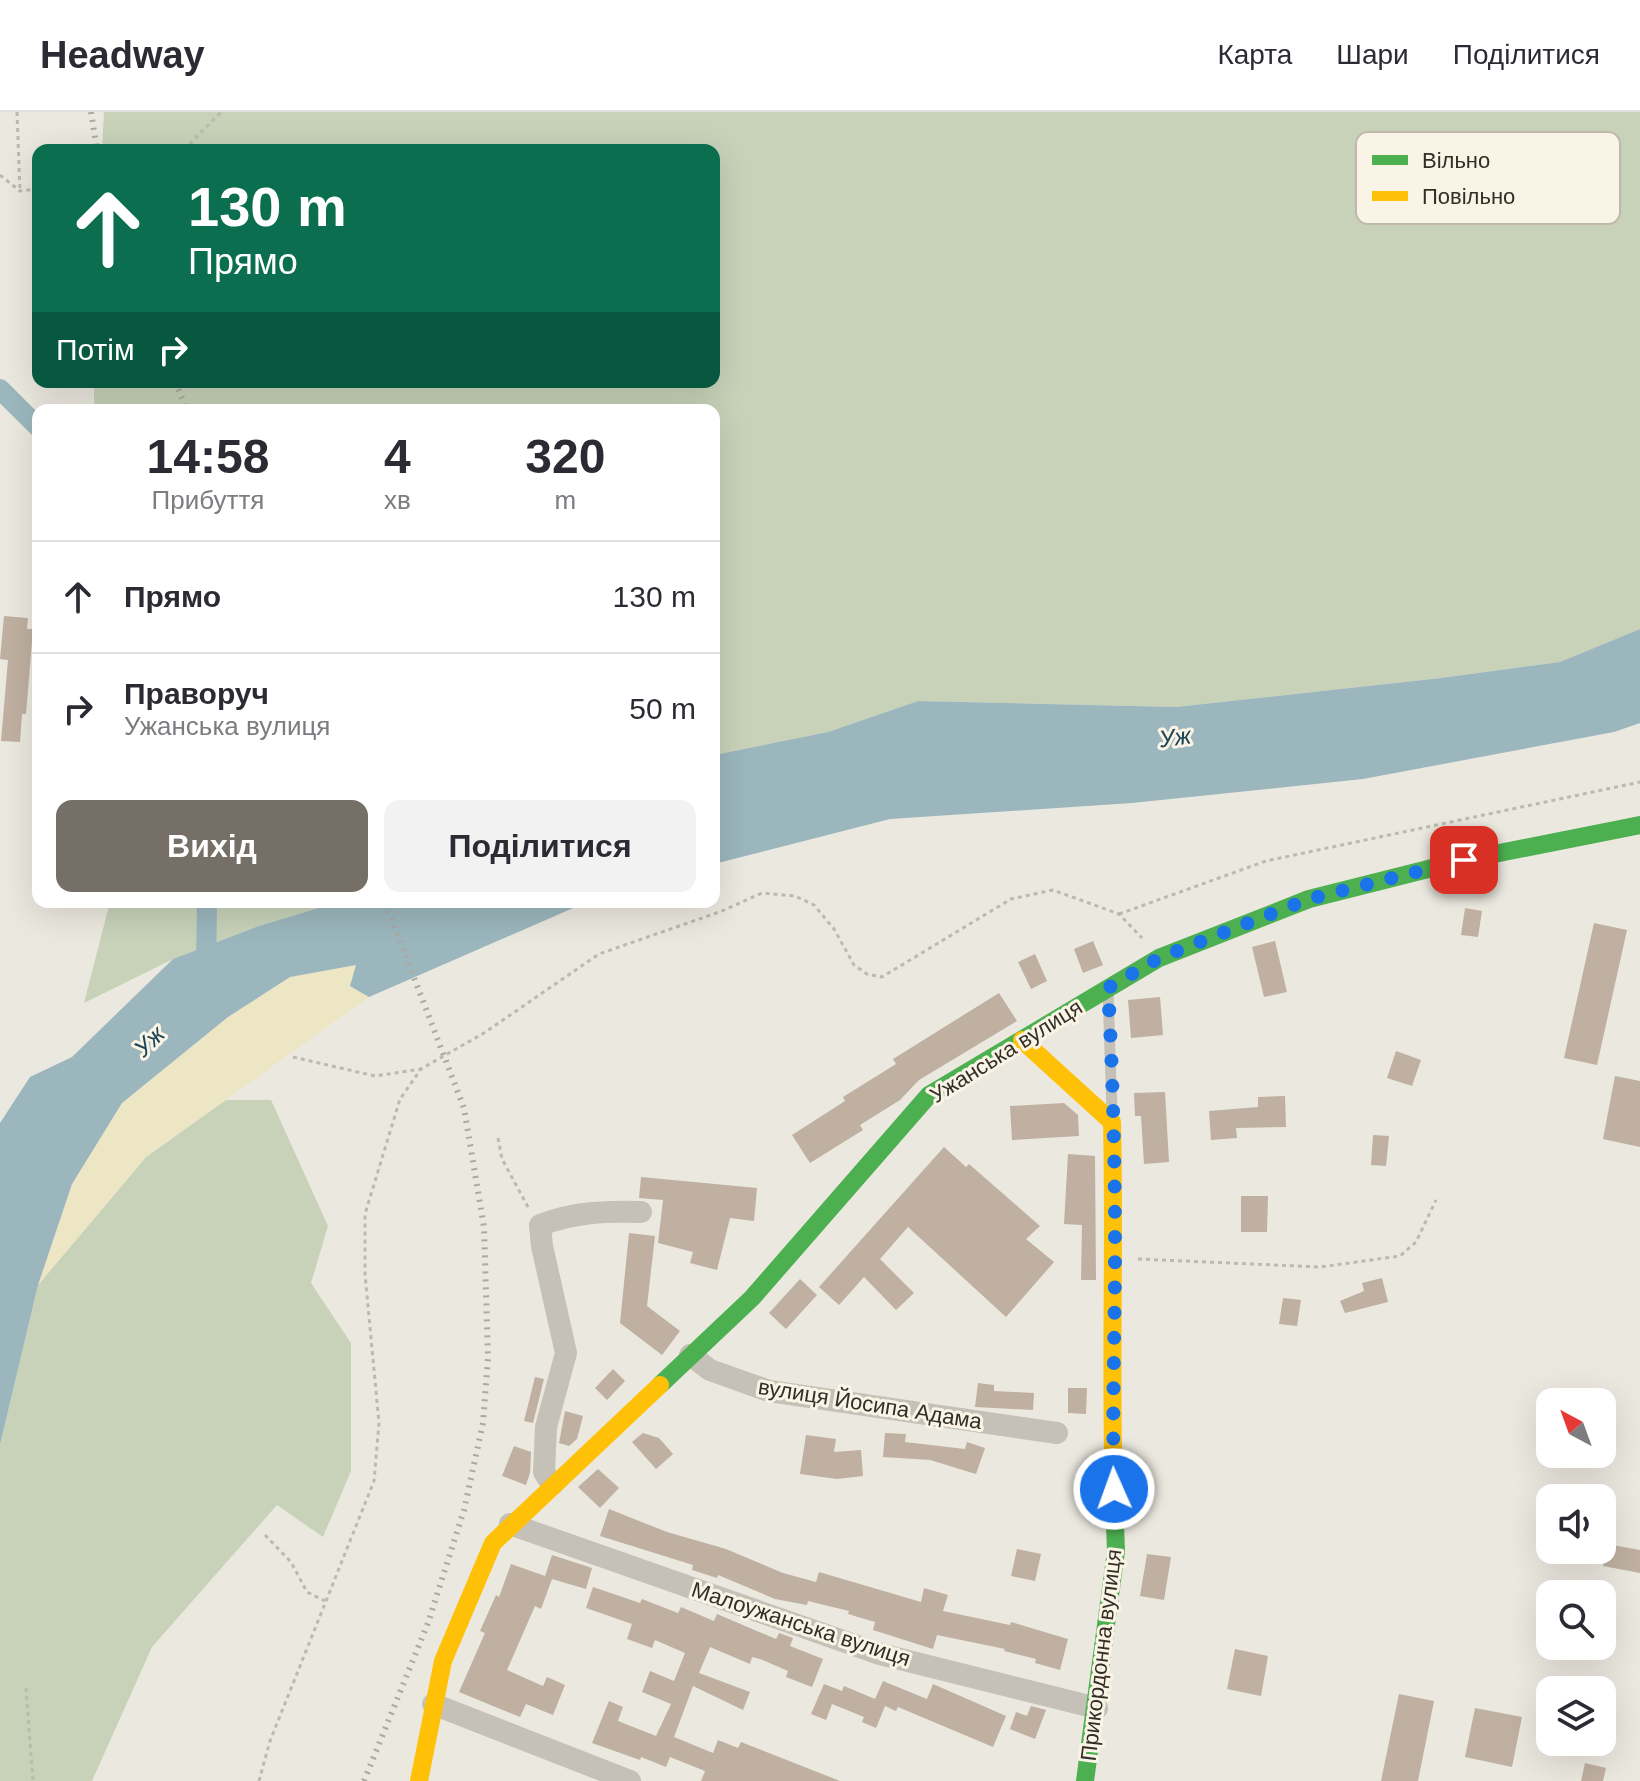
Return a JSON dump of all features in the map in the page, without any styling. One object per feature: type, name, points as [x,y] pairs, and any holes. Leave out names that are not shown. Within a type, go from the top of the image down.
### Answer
[{"type":"street","name":"Ужанська вулиця","points":[[419,1781],[443,1661],[493,1543],[752,1298],[929,1095],[1159,958],[1309,899],[1464,860],[1640,825]]},
{"type":"street","points":[[1022,1040],[1112,1122]]},
{"type":"street","name":"Прикордонна вулиця","points":[[1085,1781],[1116,1551],[1111,1395],[1115,1252],[1112,1122]]},
{"type":"street","points":[[552,1485],[544,1472],[546,1427],[566,1353],[540,1225],[597,1210],[641,1212]]},
{"type":"street","name":"вулиця Йосипа Адама","points":[[690,1355],[710,1370],[769,1391],[1057,1433]]},
{"type":"street","name":"Малоужанська вулиця","points":[[510,1524],[880,1654],[1097,1708]]},
{"type":"street","points":[[433,1704],[630,1781]]},
{"type":"lane","points":[[1108,988],[1112,1122]]},
{"type":"path","points":[[17,112],[20,191]]},
{"type":"path","points":[[190,144],[221,112]]},
{"type":"path","points":[[0,175],[20,191],[32,190]]},
{"type":"path","points":[[1119,914],[1266,861],[1640,782]]},
{"type":"path","points":[[293,1057],[375,1076],[421,1069],[484,1033],[599,954],[722,911],[762,893],[795,896],[814,905],[834,929],[854,965],[867,974],[882,977],[1011,899],[1053,890],[1119,914],[1159,958]]},
{"type":"path","points":[[259,1781],[270,1741],[374,1481],[379,1423],[365,1274],[365,1214],[400,1099],[421,1069]]},
{"type":"path","points":[[498,1138],[502,1159],[540,1225]]},
{"type":"path","points":[[1115,1252],[1135,1259],[1320,1267],[1400,1256],[1416,1242],[1436,1200]]},
{"type":"path","points":[[265,1535],[291,1562],[307,1592],[326,1602]]},
{"type":"path","points":[[26,1688],[33,1781]]},
{"type":"green space","points":[[104,112],[1640,112],[1640,629],[1560,662],[1176,707],[918,701],[828,732],[720,754],[720,404],[94,404],[94,388],[720,388],[720,144],[102,144]]},
{"type":"green space","points":[[108,908],[318,908],[256,927],[173,959],[84,1003]]},
{"type":"green space","points":[[226,1100],[271,1100],[328,1226],[311,1283],[351,1343],[351,1471],[323,1537],[277,1505],[152,1647],[92,1781],[0,1781],[0,1445],[38,1285],[146,1157]]},
{"type":"sand","points":[[356,965],[350,986],[369,997],[146,1157],[38,1285],[72,1184],[122,1103],[228,1017],[290,977]]},
{"type":"water","name":"Уж","points":[[1640,629],[1640,723],[1614,732],[1363,779],[1132,803],[890,819],[720,862],[720,754],[828,732],[918,701],[1176,707],[1560,662]]},
{"type":"water","name":"Уж","points":[[318,908],[573,908],[369,997],[350,986],[356,965],[290,977],[228,1017],[122,1103],[72,1184],[38,1285],[0,1445],[0,1123],[30,1077],[72,1057],[173,959],[256,927]]},
{"type":"building","points":[[4,616],[28,618],[27,629],[32,629],[32,641],[26,714],[22,714],[20,742],[1,741],[8,660],[0,659]]},
{"type":"building","points":[[1465,908],[1482,911],[1478,937],[1461,935]]},
{"type":"building","points":[[1594,923],[1627,930],[1597,1065],[1564,1058]]},
{"type":"building","points":[[1093,941],[1103,965],[1083,973],[1074,949]]},
{"type":"building","points":[[1275,941],[1287,992],[1264,997],[1252,947]]},
{"type":"building","points":[[1035,954],[1047,981],[1031,989],[1018,962]]},
{"type":"building","points":[[999,993],[1017,1021],[919,1080],[900,1100],[860,1125],[863,1130],[810,1163],[792,1135],[845,1101],[843,1097],[896,1064],[893,1059]]},
{"type":"building","points":[[1160,997],[1163,1035],[1131,1038],[1128,1000]]},
{"type":"building","points":[[1396,1051],[1421,1060],[1412,1086],[1387,1078]]},
{"type":"building","points":[[1615,1076],[1640,1081],[1640,1147],[1603,1139]]},
{"type":"building","points":[[1165,1092],[1169,1162],[1144,1164],[1141,1116],[1135,1116],[1134,1093]]},
{"type":"building","points":[[1285,1096],[1286,1127],[1236,1128],[1237,1138],[1211,1140],[1209,1111],[1258,1107],[1258,1097]]},
{"type":"building","points":[[1064,1103],[1078,1115],[1079,1136],[1012,1140],[1010,1106]]},
{"type":"building","points":[[1373,1135],[1389,1136],[1386,1166],[1371,1165]]},
{"type":"building","points":[[944,1147],[966,1167],[969,1164],[1040,1226],[1026,1239],[1054,1262],[1006,1317],[908,1227],[880,1259],[914,1293],[896,1310],[864,1277],[839,1305],[819,1287]]},
{"type":"building","points":[[1068,1154],[1095,1156],[1096,1280],[1081,1280],[1082,1225],[1064,1224]]},
{"type":"building","points":[[641,1177],[757,1188],[754,1221],[730,1218],[717,1270],[690,1263],[693,1252],[658,1243],[663,1200],[639,1198]]},
{"type":"building","points":[[1241,1196],[1268,1196],[1267,1232],[1241,1232]]},
{"type":"building","points":[[629,1233],[655,1236],[647,1306],[680,1331],[662,1355],[620,1323]]},
{"type":"building","points":[[1382,1278],[1388,1302],[1345,1313],[1340,1301],[1364,1291],[1362,1283]]},
{"type":"building","points":[[800,1279],[817,1295],[786,1329],[769,1313]]},
{"type":"building","points":[[1283,1298],[1301,1300],[1297,1326],[1279,1324]]},
{"type":"building","points":[[613,1369],[625,1381],[607,1400],[595,1388]]},
{"type":"building","points":[[535,1377],[544,1379],[533,1423],[524,1421]]},
{"type":"building","points":[[978,1383],[994,1385],[994,1391],[1034,1393],[1033,1410],[975,1407]]},
{"type":"building","points":[[1068,1388],[1087,1388],[1086,1414],[1068,1413]]},
{"type":"building","points":[[565,1411],[583,1416],[577,1439],[569,1446],[559,1443]]},
{"type":"building","points":[[643,1433],[659,1438],[673,1454],[656,1469],[632,1442]]},
{"type":"building","points":[[885,1433],[906,1434],[905,1442],[965,1449],[967,1442],[985,1448],[976,1474],[930,1460],[883,1457]]},
{"type":"building","points":[[806,1435],[836,1439],[834,1452],[861,1450],[863,1476],[837,1479],[800,1474]]},
{"type":"building","points":[[514,1446],[531,1452],[526,1485],[502,1476]]},
{"type":"building","points":[[598,1469],[619,1488],[600,1508],[578,1487]]},
{"type":"building","points":[[609,1509],[667,1532],[726,1549],[783,1573],[816,1582],[819,1572],[921,1602],[924,1588],[948,1595],[943,1611],[1010,1625],[1011,1622],[1068,1639],[1060,1670],[1005,1649],[937,1635],[933,1649],[873,1630],[875,1622],[848,1614],[849,1611],[808,1601],[807,1605],[775,1599],[718,1575],[717,1578],[692,1570],[693,1565],[600,1536]]},
{"type":"building","points":[[1616,1546],[1640,1550],[1640,1573],[1603,1566],[1616,1564]]},
{"type":"building","points":[[1017,1549],[1041,1554],[1035,1581],[1011,1576]]},
{"type":"building","points":[[1147,1554],[1171,1557],[1164,1600],[1140,1596]]},
{"type":"building","points":[[552,1555],[592,1568],[586,1589],[552,1579],[541,1609],[535,1606],[507,1670],[543,1686],[547,1677],[565,1685],[553,1715],[526,1704],[520,1717],[459,1692],[485,1633],[480,1631],[496,1595],[499,1597],[511,1564],[545,1576]]},
{"type":"building","points":[[593,1587],[640,1603],[642,1599],[678,1613],[681,1607],[714,1621],[717,1614],[776,1639],[779,1633],[793,1638],[790,1646],[823,1659],[812,1687],[786,1677],[788,1671],[760,1659],[752,1657],[750,1664],[710,1647],[699,1673],[750,1692],[743,1710],[693,1686],[674,1737],[713,1753],[718,1740],[738,1748],[741,1742],[840,1781],[701,1781],[705,1771],[670,1757],[666,1767],[592,1743],[609,1701],[623,1707],[618,1721],[656,1736],[671,1704],[642,1692],[650,1671],[674,1681],[685,1653],[655,1640],[652,1648],[627,1639],[632,1624],[586,1608]]},
{"type":"building","points":[[1235,1649],[1268,1656],[1261,1696],[1227,1689]]},
{"type":"building","points":[[883,1681],[927,1699],[933,1684],[1006,1716],[993,1747],[898,1707],[896,1711],[885,1706],[876,1728],[862,1722],[864,1717],[832,1704],[826,1720],[811,1714],[824,1684],[842,1691],[844,1686],[875,1699]]},
{"type":"building","points":[[1399,1694],[1434,1701],[1418,1781],[1381,1781]]},
{"type":"building","points":[[1031,1706],[1046,1710],[1035,1739],[1010,1729],[1016,1712],[1027,1716]]},
{"type":"building","points":[[1475,1708],[1522,1717],[1512,1767],[1465,1757]]},
{"type":"building","points":[[1585,1763],[1606,1768],[1603,1781],[1581,1781]]},
{"type":"waterway","points":[[0,389],[32,421]]},
{"type":"waterway","points":[[206,974],[207,908]]},
{"type":"railway","points":[[91,112],[96,144]]},
{"type":"railway","points":[[178,388],[184,404]]},
{"type":"railway","points":[[364,1781],[428,1623],[464,1510],[483,1423],[488,1358],[484,1227],[464,1108],[387,908]]},
{"type":"traffic: fast","points":[[660,1385],[752,1298],[929,1095],[1159,958],[1309,899],[1464,860],[1640,825]]},
{"type":"traffic: fast","points":[[1085,1781],[1116,1551],[1114,1497]]},
{"type":"traffic: slow","points":[[1022,1040],[1112,1122],[1114,1497]]},
{"type":"traffic: slow","points":[[419,1781],[443,1661],[493,1543],[660,1385]]},
{"type":"route","points":[[1114,1489],[1111,1395],[1115,1252],[1108,988],[1159,958],[1309,899],[1464,860]]}]
